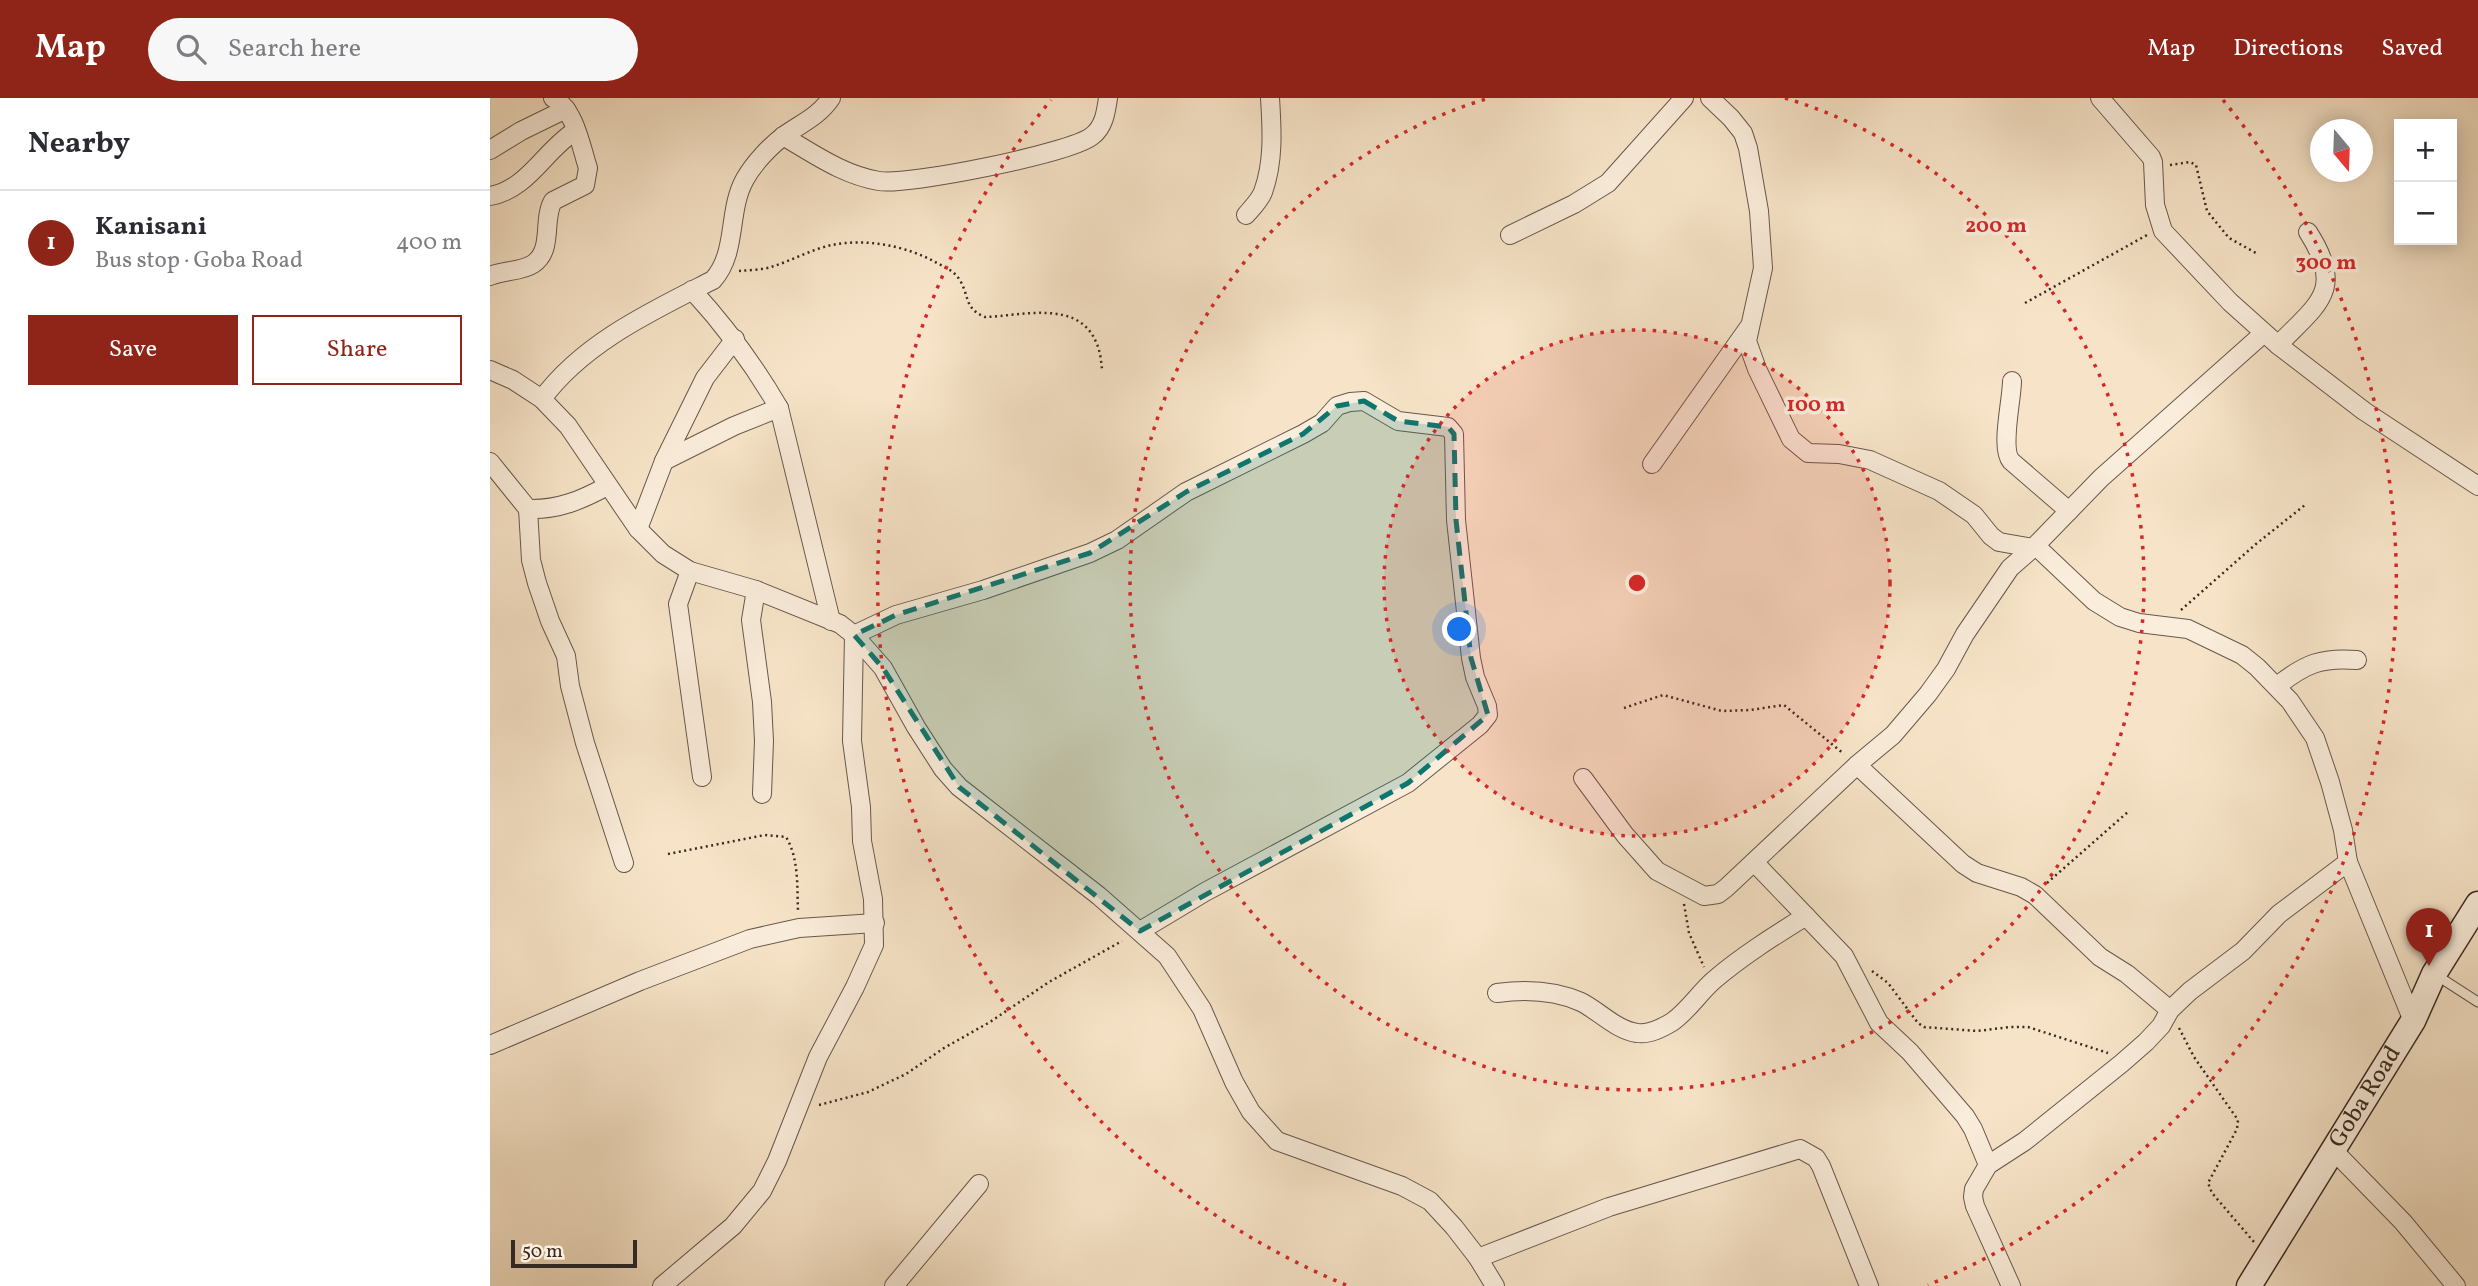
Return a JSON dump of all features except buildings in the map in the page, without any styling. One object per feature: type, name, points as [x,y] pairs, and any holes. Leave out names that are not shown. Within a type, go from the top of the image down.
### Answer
[{"type":"main road","name":"Goba Road","points":[[2249,1286],[2413,1021],[2434,974],[2478,904]]},
{"type":"street","points":[[542,399],[555,381],[586,354],[640,319],[713,280],[722,270],[732,235],[735,200],[746,177],[783,136],[807,123],[831,98]]},
{"type":"street","points":[[783,136],[833,166],[860,177],[883,182],[920,178],[992,165],[1080,144],[1094,135],[1104,119],[1108,98]]},
{"type":"street","points":[[1246,215],[1262,194],[1273,135],[1270,98]]},
{"type":"street","points":[[1510,235],[1574,204],[1608,183],[1684,98]]},
{"type":"street","points":[[1710,98],[1743,133],[1750,160],[1759,211],[1763,268],[1747,341],[1757,369],[1791,439],[1800,449],[1812,454],[1839,454],[1870,460],[1939,491],[1974,515],[1999,542],[2034,547],[2050,558],[2094,601],[2111,611],[2140,623],[2188,629],[2242,655],[2277,686],[2302,717],[2320,752],[2343,830],[2348,862],[2413,1021]]},
{"type":"street","points":[[2100,98],[2149,152],[2153,167],[2155,205],[2161,227],[2230,302],[2278,345],[2376,420],[2478,486]]},
{"type":"street","points":[[490,150],[559,104],[575,131],[588,168],[584,185],[553,201],[548,214],[545,249],[533,264],[490,276]]},
{"type":"street","points":[[490,196],[516,187],[552,148],[575,131]]},
{"type":"street","points":[[2278,345],[2321,298],[2328,282],[2323,258],[2308,232]]},
{"type":"street","points":[[692,290],[735,339],[779,408],[831,621]]},
{"type":"street","points":[[1651,464],[1749,327]]},
{"type":"street","points":[[1583,778],[1625,835],[1657,871],[1704,896],[1718,894],[1893,735],[1928,694],[2010,568],[2101,478],[2264,333]]},
{"type":"street","points":[[638,529],[664,461],[705,378],[735,339]]},
{"type":"street","points":[[490,370],[513,380],[542,399],[568,426],[638,529],[663,554],[690,571],[756,590],[831,621],[854,635],[883,668],[916,727],[943,769],[959,787],[1026,838],[1167,956],[1202,1009],[1251,1112],[1277,1141],[1402,1186],[1430,1201],[1478,1258],[1495,1286]]},
{"type":"street","points":[[2012,381],[2006,454],[2069,511]]},
{"type":"street","points":[[854,635],[896,615],[983,590],[1090,553],[1117,540],[1186,492],[1322,423],[1337,406],[1364,401],[1398,421],[1445,426],[1452,430],[1456,520],[1471,658],[1488,715],[1480,725],[1408,783],[1205,892],[1140,931]]},
{"type":"street","points":[[664,461],[734,426],[779,408]]},
{"type":"street","points":[[490,462],[528,509],[531,560],[537,583],[566,656],[570,686],[584,743],[624,863]]},
{"type":"street","points":[[528,509],[566,505],[607,486]]},
{"type":"street","points":[[690,571],[678,604],[702,777]]},
{"type":"street","points":[[756,590],[751,620],[762,702],[762,794]]},
{"type":"street","points":[[663,1286],[733,1226],[762,1191],[777,1161],[818,1057],[874,945],[875,923],[869,868],[862,841],[861,807],[852,741],[854,635]]},
{"type":"street","points":[[2277,686],[2296,671],[2316,661],[2337,658],[2357,660]]},
{"type":"street","points":[[1857,765],[1963,864],[1977,873],[2021,887],[2035,895],[2100,957],[2127,974],[2170,1010]]},
{"type":"street","points":[[1754,862],[1844,956],[1880,1023],[1910,1052],[1965,1116],[1988,1165]]},
{"type":"street","points":[[2011,1286],[1973,1197],[1977,1182],[1988,1165],[2025,1141],[2127,1059],[2161,1026],[2170,1010],[2210,974],[2243,951],[2279,914],[2348,862]]},
{"type":"street","points":[[1497,993],[1526,989],[1543,991],[1580,1002],[1620,1027],[1641,1034],[1660,1029],[1674,1021],[1710,983],[1755,949],[1806,916]]},
{"type":"street","points":[[490,1045],[739,942],[799,928],[875,923]]},
{"type":"street","points":[[1478,1258],[1609,1206],[1800,1149],[1816,1158],[1821,1166],[1869,1286]]},
{"type":"street","points":[[2333,1150],[2403,1222],[2456,1286]]},
{"type":"street","points":[[894,1286],[979,1184]]},
{"type":"lane","points":[[2434,974],[2478,1002]]},
{"type":"path","points":[[2153,167],[2190,162],[2195,164],[2207,211],[2229,239],[2256,253]]},
{"type":"path","points":[[2025,303],[2161,227]]},
{"type":"path","points":[[722,270],[768,268],[831,245],[865,242],[906,250],[951,270],[959,279],[975,313],[992,317],[1056,313],[1080,320],[1097,343],[1102,369]]},
{"type":"path","points":[[2166,625],[2202,589],[2305,505]]},
{"type":"path","points":[[1623,708],[1664,695],[1722,711],[1784,705],[1857,765]]},
{"type":"path","points":[[2035,895],[2129,811]]},
{"type":"path","points":[[668,854],[765,835],[786,837],[791,845],[795,865],[799,928]]},
{"type":"path","points":[[1687,888],[1684,909],[1687,925],[1710,983]]},
{"type":"path","points":[[798,1108],[868,1091],[906,1074],[1049,982],[1140,931]]},
{"type":"path","points":[[1844,956],[1869,968],[1888,983],[1917,1023],[1924,1027],[1977,1031],[2028,1027],[2127,1059]]},
{"type":"path","points":[[2170,1010],[2194,1057],[2233,1111],[2239,1124],[2209,1179],[2209,1188],[2267,1258]]},
{"type":"highlighted area","points":[[1364,401],[1398,421],[1448,427],[1454,434],[1456,520],[1471,658],[1488,715],[1408,783],[1140,931],[959,787],[883,668],[854,635],[896,615],[1090,553],[1186,492],[1303,434],[1337,406]]},
{"type":"place","name":"Kanisani","points":[[2429,966]]}]
